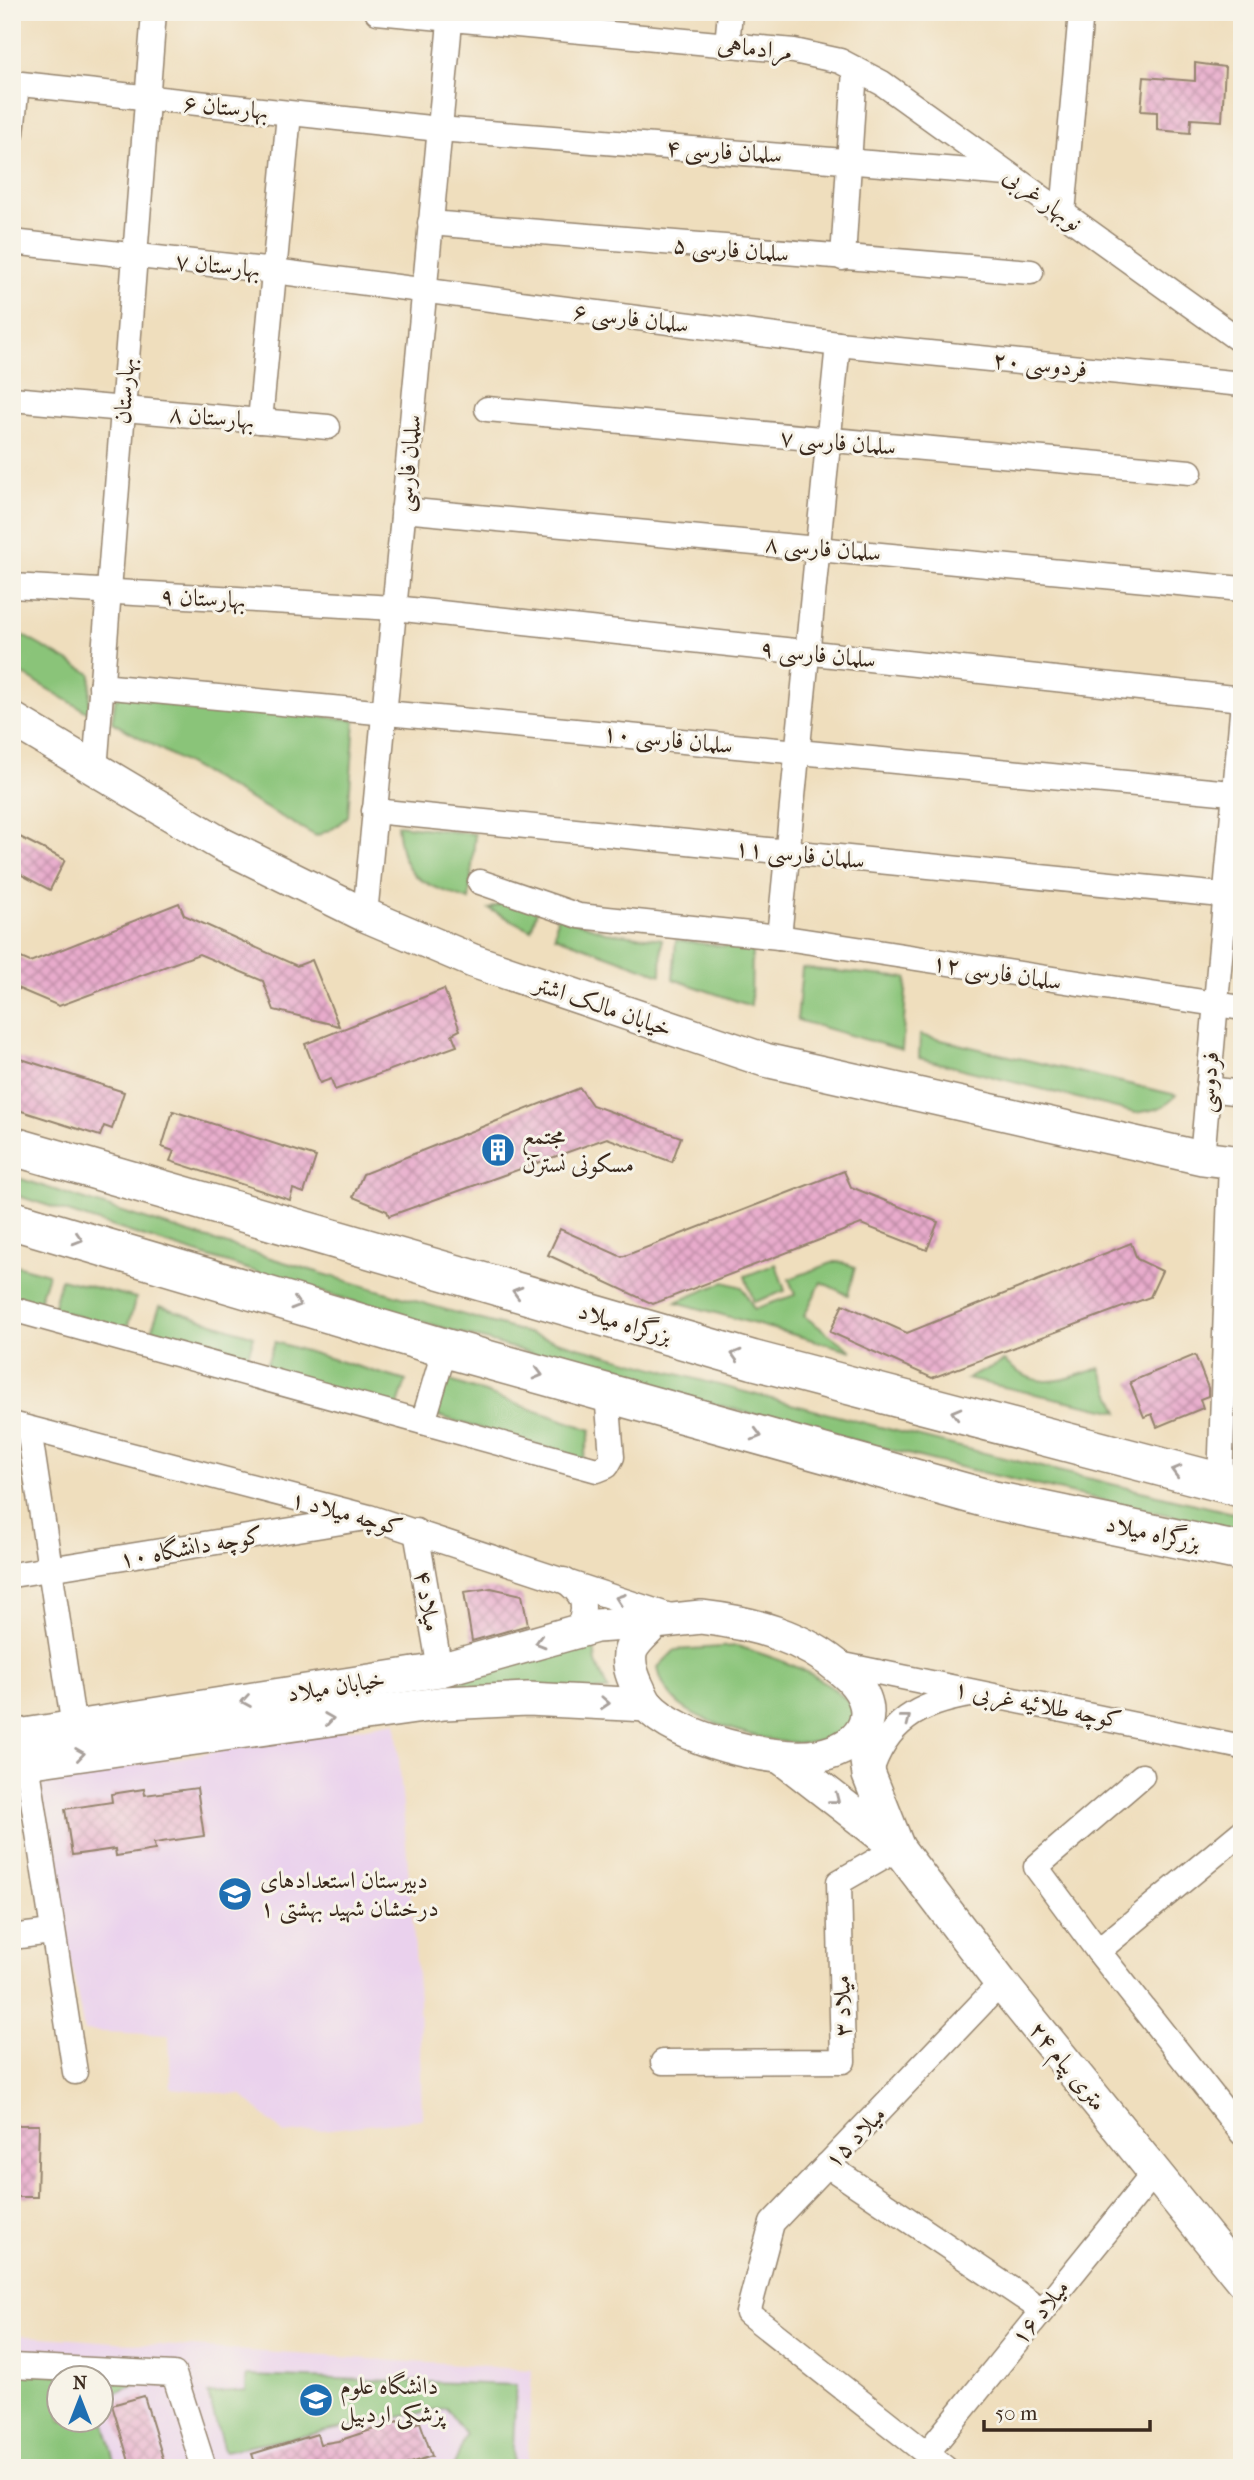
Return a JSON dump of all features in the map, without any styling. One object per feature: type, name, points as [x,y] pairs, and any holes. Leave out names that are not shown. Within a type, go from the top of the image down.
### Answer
[{"type":"highway","name":"بزرگراه میلاد","points":[[12,1146],[753,1360],[1231,1486]]},
{"type":"highway","name":"بزرگراه میلاد","points":[[12,1220],[445,1348],[992,1500],[1242,1552]]},
{"type":"street","name":"بهارستان","points":[[95,769],[154,12]]},
{"type":"street","name":"مرادماهی","points":[[377,12],[450,16],[794,51],[847,65]]},
{"type":"street","points":[[727,45],[730,12]]},
{"type":"street","points":[[1063,214],[1081,12]]},
{"type":"street","name":"سلمان فارسی","points":[[365,915],[450,16]]},
{"type":"street","points":[[843,258],[850,161],[847,65]]},
{"type":"street","name":"نوبهار غربی","points":[[847,65],[882,83],[1242,342]]},
{"type":"street","name":"بهارستان ۶","points":[[15,84],[439,129]]},
{"type":"street","points":[[12,133],[15,84]]},
{"type":"street","points":[[260,421],[289,114]]},
{"type":"street","name":"سلمان فارسی ۴","points":[[439,129],[1008,174]]},
{"type":"street","name":"سلمان فارسی ۵","points":[[430,223],[1031,272]]},
{"type":"street","name":"بهارستان ۷","points":[[12,242],[274,271],[424,292]]},
{"type":"street","name":"سلمان فارسی ۶","points":[[424,292],[838,344]]},
{"type":"street","points":[[779,937],[838,344]]},
{"type":"street","name":"فردوسی ۲۰","points":[[838,344],[1242,384]]},
{"type":"street","name":"بهارستان ۸","points":[[12,399],[328,427]]},
{"type":"street","name":"سلمان فارسی ۷","points":[[486,409],[828,442],[1190,472]]},
{"type":"street","name":"سلمان فارسی ۸","points":[[403,510],[1242,589]]},
{"type":"street","name":"بهارستان ۹","points":[[12,586],[394,608]]},
{"type":"street","name":"سلمان فارسی ۹","points":[[394,608],[1242,699]]},
{"type":"street","name":"سلمان فارسی ۱۰","points":[[101,686],[1238,793]]},
{"type":"street","name":"فردوسی","points":[[1231,1486],[1225,1161],[1208,1089],[1215,1006],[1233,897],[1242,713]]},
{"type":"street","name":"خیابان مالک اشتر","points":[[12,719],[221,844],[365,915],[473,961],[765,1060],[1225,1161]]},
{"type":"street","name":"سلمان فارسی ۱۱","points":[[374,811],[1233,897]]},
{"type":"street","name":"سلمان فارسی ۱۲","points":[[480,882],[579,916],[779,937],[1215,1006],[1242,1008]]},
{"type":"street","points":[[1208,1089],[1242,1093]]},
{"type":"street","points":[[12,1309],[597,1470],[607,1466],[612,1457],[607,1393]]},
{"type":"street","points":[[423,1422],[445,1348]]},
{"type":"street","points":[[21,1427],[50,1571],[74,1728]]},
{"type":"street","name":"کوچه میلاد ۱","points":[[21,1427],[416,1531],[563,1580],[666,1620]]},
{"type":"street","name":"کوچه دانشگاه ۱۰","points":[[12,1575],[50,1571],[369,1517]]},
{"type":"street","name":"میلاد ۴","points":[[416,1531],[440,1670]]},
{"type":"street","points":[[563,1580],[580,1591],[583,1602],[577,1632]]},
{"type":"street","name":"خیابان میلاد","points":[[17,1754],[74,1728],[440,1670],[596,1626],[701,1616],[738,1621],[778,1632],[834,1663],[858,1683],[866,1698],[867,1721],[863,1733],[869,1774],[898,1848]]},
{"type":"street","points":[[666,1620],[631,1650],[630,1670],[647,1705],[671,1721],[745,1752],[781,1757],[831,1752],[863,1733]]},
{"type":"street","name":"کوچه طلائیه غربی ۱","points":[[834,1663],[1242,1747]]},
{"type":"street","points":[[869,1774],[876,1752],[901,1721],[914,1712],[951,1698],[984,1693]]},
{"type":"street","name":"خیابان میلاد","points":[[17,1754],[444,1703],[527,1699],[647,1705]]},
{"type":"street","points":[[17,1754],[75,2072]]},
{"type":"street","points":[[781,1757],[898,1848]]},
{"type":"street","points":[[1142,1776],[1036,1867],[1098,1951],[1242,2133]]},
{"type":"street","points":[[1098,1951],[1242,1832]]},
{"type":"street","name":"۲۴ متری پیام","points":[[898,1848],[1001,1983],[1242,2280]]},
{"type":"street","name":"میلاد ۳","points":[[663,2063],[843,2061],[839,1882],[898,1848]]},
{"type":"street","points":[[12,1937],[51,1932]]},
{"type":"street","name":"میلاد ۱۵","points":[[936,2460],[748,2313],[772,2223],[1001,1983]]},
{"type":"street","points":[[827,2165],[1042,2310]]},
{"type":"street","name":"میلاد ۱۶","points":[[936,2460],[1042,2310],[1154,2173]]},
{"type":"street","points":[[12,2366],[174,2374],[204,2468]]},
{"type":"shaded area","name":"دبیرستان استعدادهای درخشان شهید بهشتی ۱","points":[[396,1722],[419,1999],[422,2119],[284,2134],[242,2095],[171,2088],[169,2035],[84,2031],[39,1790],[48,1779]]},
{"type":"shaded area","name":"دانشگاه علوم پزشکی اردبیل","points":[[12,2335],[532,2370],[527,2468],[12,2468]]},
{"type":"green space","points":[[13,630],[91,674],[89,713],[12,668]]},
{"type":"green space","points":[[116,694],[355,720],[348,816],[334,828],[316,836],[112,722]]},
{"type":"green space","points":[[397,825],[475,834],[469,900],[426,883],[416,876],[403,857]]},
{"type":"green space","points":[[505,902],[538,907],[531,930],[489,909]]},
{"type":"green space","points":[[557,915],[605,932],[662,939],[661,975],[555,936]]},
{"type":"green space","points":[[676,940],[752,950],[751,1006],[673,979]]},
{"type":"green space","points":[[802,968],[907,978],[902,1050],[797,1020]]},
{"type":"green space","points":[[920,1035],[1176,1095],[1163,1106],[1136,1113],[919,1058]]},
{"type":"green space","points":[[12,1176],[316,1272],[470,1317],[932,1440],[1242,1515],[1242,1532],[911,1455],[684,1396],[459,1333],[12,1194]]},
{"type":"green space","points":[[837,1261],[855,1267],[848,1295],[821,1282],[804,1316],[852,1351],[676,1302],[724,1282],[742,1287],[754,1309],[795,1295],[789,1279]]},
{"type":"green space","points":[[12,1264],[48,1274],[38,1305],[12,1298]]},
{"type":"green space","points":[[776,1264],[785,1291],[754,1302],[745,1276]]},
{"type":"green space","points":[[61,1279],[136,1298],[126,1331],[53,1309]]},
{"type":"green space","points":[[160,1306],[254,1336],[245,1364],[150,1334]]},
{"type":"green space","points":[[275,1342],[406,1381],[397,1408],[264,1370]]},
{"type":"green space","points":[[1004,1361],[1028,1377],[1050,1381],[1100,1368],[1119,1412],[966,1379]]},
{"type":"green space","points":[[448,1380],[591,1430],[583,1459],[435,1415]]},
{"type":"green space","points":[[593,1635],[596,1663],[608,1690],[342,1702],[451,1684]]},
{"type":"green space","points":[[737,1646],[787,1663],[818,1678],[846,1699],[858,1712],[855,1728],[808,1743],[778,1741],[740,1732],[704,1719],[679,1704],[665,1687],[658,1667],[675,1650]]},
{"type":"green space","points":[[12,2371],[46,2372],[46,2434],[108,2434],[117,2468],[12,2468]]},
{"type":"green space","points":[[116,2375],[140,2376],[142,2383],[116,2393]]},
{"type":"green space","points":[[246,2376],[516,2385],[512,2468],[453,2468],[466,2435],[446,2408],[224,2451],[208,2394],[246,2391]]},
{"type":"building","points":[[1195,63],[1225,67],[1222,121],[1191,119],[1190,133],[1157,130],[1157,112],[1141,111],[1144,77],[1195,81]]},
{"type":"building","points":[[12,833],[65,860],[50,890],[12,870]]},
{"type":"building","points":[[179,903],[184,915],[297,966],[312,960],[339,1026],[274,1010],[263,981],[199,954],[59,1006],[12,986],[12,954],[30,962]]},
{"type":"building","points":[[444,989],[460,1030],[452,1034],[457,1046],[335,1090],[331,1079],[320,1083],[305,1044]]},
{"type":"building","points":[[12,1056],[124,1092],[112,1129],[104,1126],[100,1136],[12,1108]]},
{"type":"building","name":"مجتمع مسکونی نسترن","points":[[580,1088],[592,1105],[681,1137],[672,1162],[607,1138],[389,1216],[387,1211],[353,1197],[363,1174]]},
{"type":"building","points":[[173,1111],[316,1157],[304,1193],[293,1189],[290,1200],[170,1161],[174,1151],[162,1147]]},
{"type":"building","points":[[844,1171],[851,1187],[938,1222],[927,1250],[861,1224],[653,1304],[548,1255],[560,1229],[622,1257]]},
{"type":"building","points":[[1131,1243],[1137,1259],[1162,1271],[1150,1297],[932,1378],[830,1332],[843,1304],[907,1333]]},
{"type":"building","points":[[1195,1355],[1208,1388],[1208,1396],[1200,1399],[1203,1408],[1157,1427],[1152,1414],[1144,1417],[1130,1382]]},
{"type":"building","points":[[491,1588],[522,1595],[528,1625],[472,1641],[464,1592]]},
{"type":"building","points":[[197,1788],[204,1836],[154,1843],[155,1850],[116,1856],[115,1849],[72,1855],[65,1809],[112,1802],[111,1794],[144,1789],[145,1795]]},
{"type":"building","points":[[12,2125],[39,2125],[37,2197],[12,2197]]},
{"type":"building","points":[[144,2396],[166,2468],[131,2468],[116,2418],[116,2404]]},
{"type":"building","points":[[398,2421],[401,2428],[420,2422],[432,2456],[396,2468],[257,2468],[252,2454],[317,2434],[320,2444],[338,2441]]},
{"type":"place","name":"مجتمع مسکونی نسترن","points":[[498,1150]]},
{"type":"place","name":"دبیرستان استعدادهای درخشان شهید بهشتی ۱","points":[[235,1894]]},
{"type":"place","name":"دانشگاه علوم پزشکی اردبیل","points":[[316,2400]]}]
